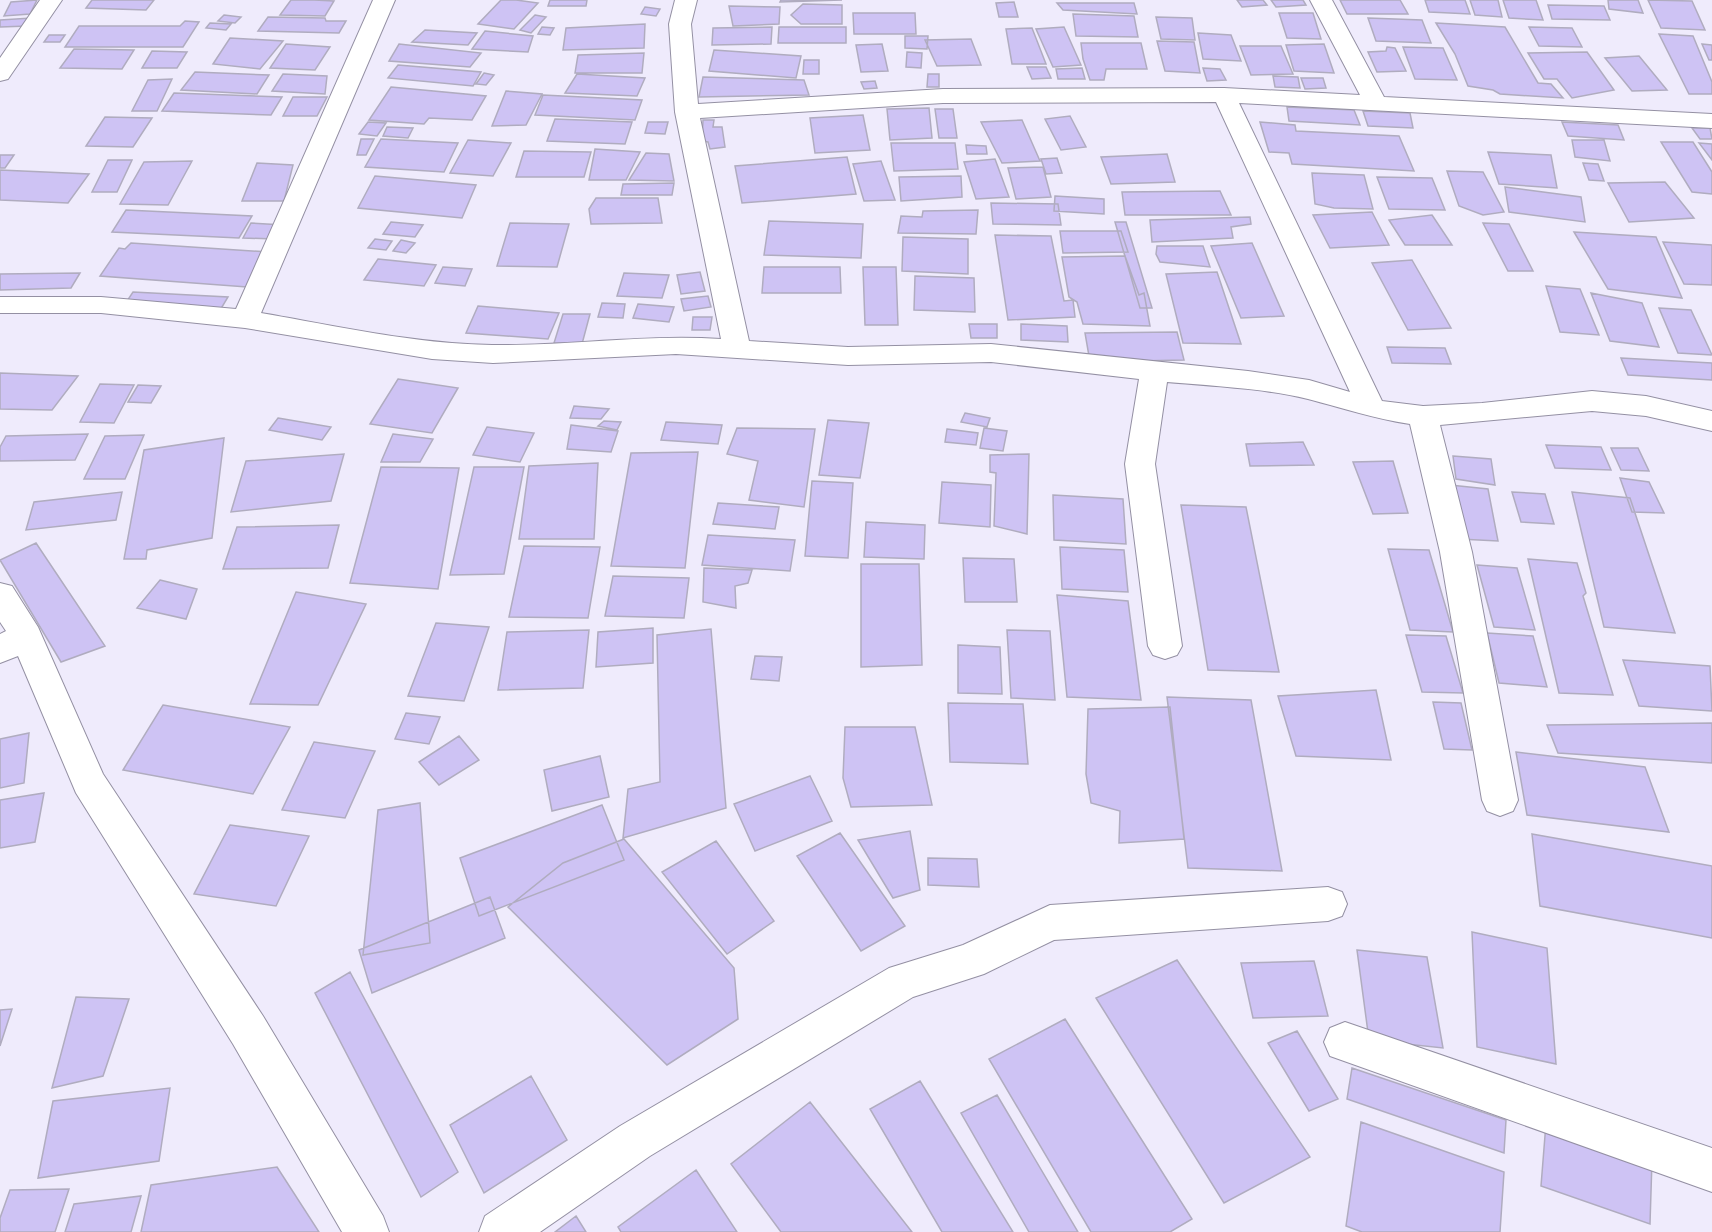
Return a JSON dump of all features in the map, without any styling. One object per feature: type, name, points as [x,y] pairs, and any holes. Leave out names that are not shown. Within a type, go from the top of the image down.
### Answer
[{"type":"street","points":[[0,74],[51,0]]},
{"type":"street","points":[[246,319],[384,0]]},
{"type":"street","points":[[686,0],[680,24],[687,112],[737,348]]},
{"type":"street","points":[[1321,0],[1376,104]]},
{"type":"street","points":[[687,112],[943,96],[1224,95],[1712,121]]},
{"type":"street","points":[[1224,95],[1372,409]]},
{"type":"street","points":[[0,304],[101,305],[246,319],[432,350],[493,354],[676,345],[848,356],[992,353],[1154,372],[1248,380],[1309,390],[1372,409],[1423,416],[1482,413],[1592,401],[1646,406],[1712,421]]},
{"type":"street","points":[[1154,372],[1140,464],[1165,646]]},
{"type":"street","points":[[1423,416],[1456,552],[1500,801]]},
{"type":"street","points":[[0,595],[13,643],[89,782],[248,1030],[367,1232]]},
{"type":"street","points":[[501,1232],[635,1141],[903,981],[970,961],[1050,923],[1328,904]]},
{"type":"street","points":[[1345,1042],[1712,1170]]},
{"type":"building","points":[[37,0],[30,14],[4,16],[11,2]]},
{"type":"building","points":[[92,0],[154,0],[146,10],[86,8]]},
{"type":"building","points":[[291,0],[334,1],[325,16],[280,15]]},
{"type":"building","points":[[501,0],[538,3],[514,29],[478,24]]},
{"type":"building","points":[[550,0],[587,0],[586,6],[548,6]]},
{"type":"building","points":[[781,0],[842,0],[780,2]]},
{"type":"building","points":[[1237,0],[1263,0],[1267,5],[1242,7]]},
{"type":"building","points":[[1271,0],[1303,0],[1306,5],[1276,7]]},
{"type":"building","points":[[1340,0],[1400,0],[1408,14],[1347,14]]},
{"type":"building","points":[[1425,0],[1465,0],[1470,14],[1429,12]]},
{"type":"building","points":[[1470,0],[1498,0],[1502,17],[1475,15]]},
{"type":"building","points":[[1503,0],[1536,0],[1543,20],[1509,18]]},
{"type":"building","points":[[1608,0],[1638,0],[1643,13],[1609,9]]},
{"type":"building","points":[[1648,0],[1692,1],[1705,30],[1661,28]]},
{"type":"building","points":[[1014,2],[1018,17],[999,17],[996,3]]},
{"type":"building","points":[[1057,3],[1134,3],[1137,14],[1063,10]]},
{"type":"building","points":[[803,4],[842,5],[842,24],[801,24],[791,15]]},
{"type":"building","points":[[1548,5],[1604,6],[1610,20],[1552,19]]},
{"type":"building","points":[[729,6],[780,7],[779,24],[733,26]]},
{"type":"building","points":[[645,7],[660,9],[656,16],[641,14]]},
{"type":"building","points":[[853,13],[915,13],[916,34],[854,34]]},
{"type":"building","points":[[1279,13],[1313,13],[1321,39],[1287,38]]},
{"type":"building","points":[[1073,14],[1134,16],[1138,37],[1076,36]]},
{"type":"building","points":[[224,15],[241,17],[235,23],[218,21]]},
{"type":"building","points":[[535,15],[546,17],[531,33],[520,30]]},
{"type":"building","points":[[268,17],[325,18],[326,21],[346,21],[339,33],[258,31]]},
{"type":"building","points":[[1156,17],[1192,18],[1195,40],[1161,39]]},
{"type":"building","points":[[31,18],[28,26],[0,27],[0,20]]},
{"type":"building","points":[[1368,18],[1422,20],[1431,43],[1376,41]]},
{"type":"building","points":[[185,21],[199,22],[183,47],[65,47],[79,26],[180,26]]},
{"type":"building","points":[[210,23],[231,24],[226,30],[206,28]]},
{"type":"building","points":[[1436,23],[1505,27],[1538,83],[1551,84],[1563,98],[1500,94],[1493,90],[1468,86],[1455,54]]},
{"type":"building","points":[[645,24],[644,48],[563,50],[566,28]]},
{"type":"building","points":[[542,27],[554,28],[550,35],[538,34]]},
{"type":"building","points":[[772,27],[771,44],[712,45],[713,28]]},
{"type":"building","points":[[779,27],[846,27],[846,43],[778,43]]},
{"type":"building","points":[[1064,27],[1081,65],[1053,67],[1036,29]]},
{"type":"building","points":[[1529,27],[1572,28],[1582,47],[1539,46]]},
{"type":"building","points":[[1032,28],[1046,64],[1012,64],[1006,29]]},
{"type":"building","points":[[425,30],[477,33],[468,45],[412,42]]},
{"type":"building","points":[[485,31],[533,36],[528,52],[472,49]]},
{"type":"building","points":[[1198,33],[1231,35],[1241,61],[1203,59]]},
{"type":"building","points":[[1659,34],[1693,36],[1712,82],[1712,94],[1689,94]]},
{"type":"building","points":[[49,35],[65,35],[60,42],[44,42]]},
{"type":"building","points":[[905,36],[928,36],[927,49],[905,48]]},
{"type":"building","points":[[230,38],[283,41],[260,69],[213,64]]},
{"type":"building","points":[[971,39],[981,65],[937,66],[925,40]]},
{"type":"building","points":[[1157,41],[1194,42],[1200,73],[1165,71]]},
{"type":"building","points":[[1081,43],[1141,43],[1147,69],[1106,69],[1104,80],[1090,80],[1083,59]]},
{"type":"building","points":[[286,44],[330,47],[315,70],[270,68]]},
{"type":"building","points":[[399,44],[481,53],[470,67],[389,61]]},
{"type":"building","points":[[882,44],[888,71],[861,72],[856,45]]},
{"type":"building","points":[[1324,44],[1334,73],[1294,71],[1286,45]]},
{"type":"building","points":[[1702,44],[1712,45],[1712,60],[1709,60]]},
{"type":"building","points":[[1240,46],[1281,46],[1293,74],[1251,75]]},
{"type":"building","points":[[1387,47],[1395,48],[1406,71],[1377,72],[1368,52],[1386,51]]},
{"type":"building","points":[[1403,47],[1443,48],[1457,80],[1415,79]]},
{"type":"building","points":[[74,49],[134,50],[122,69],[60,68]]},
{"type":"building","points":[[714,50],[801,56],[796,78],[709,71]]},
{"type":"building","points":[[152,51],[187,52],[177,68],[142,68]]},
{"type":"building","points":[[907,52],[922,53],[921,68],[906,67]]},
{"type":"building","points":[[1587,52],[1614,90],[1572,98],[1557,79],[1544,79],[1528,53]]},
{"type":"building","points":[[644,53],[642,73],[575,73],[578,55]]},
{"type":"building","points":[[1639,56],[1667,90],[1632,91],[1605,58]]},
{"type":"building","points":[[804,60],[819,60],[819,74],[803,74]]},
{"type":"building","points":[[398,65],[481,72],[473,86],[388,78]]},
{"type":"building","points":[[1027,67],[1046,67],[1051,78],[1032,79]]},
{"type":"building","points":[[1082,68],[1085,79],[1058,79],[1056,69]]},
{"type":"building","points":[[1203,68],[1220,69],[1226,80],[1207,81]]},
{"type":"building","points":[[195,72],[269,75],[257,94],[181,90]]},
{"type":"building","points":[[484,73],[494,75],[486,85],[476,84]]},
{"type":"building","points":[[283,74],[327,76],[325,94],[272,91]]},
{"type":"building","points":[[577,74],[645,78],[637,96],[565,93]]},
{"type":"building","points":[[928,74],[939,74],[939,87],[927,87]]},
{"type":"building","points":[[1273,76],[1298,77],[1300,88],[1275,87]]},
{"type":"building","points":[[703,77],[804,80],[809,95],[699,97]]},
{"type":"building","points":[[1301,78],[1323,78],[1326,88],[1305,89]]},
{"type":"building","points":[[172,79],[157,111],[132,111],[148,80]]},
{"type":"building","points":[[875,81],[877,88],[864,89],[861,82]]},
{"type":"building","points":[[391,87],[486,96],[472,120],[429,118],[424,124],[369,120]]},
{"type":"building","points":[[506,91],[542,94],[526,125],[492,126]]},
{"type":"building","points":[[174,93],[282,97],[271,115],[162,111]]},
{"type":"building","points":[[543,95],[642,100],[635,120],[535,115]]},
{"type":"building","points":[[293,97],[327,97],[317,116],[283,116]]},
{"type":"building","points":[[1287,107],[1354,110],[1360,125],[1289,121]]},
{"type":"building","points":[[929,108],[932,138],[890,140],[887,109]]},
{"type":"building","points":[[935,109],[953,109],[957,138],[939,138]]},
{"type":"building","points":[[1363,111],[1410,113],[1413,128],[1368,126]]},
{"type":"building","points":[[863,115],[870,150],[815,153],[810,118]]},
{"type":"building","points":[[1070,116],[1086,147],[1061,150],[1045,119]]},
{"type":"building","points":[[105,117],[152,118],[133,147],[86,146]]},
{"type":"building","points":[[555,119],[632,122],[625,144],[547,141]]},
{"type":"building","points":[[703,120],[714,120],[713,127],[722,127],[725,147],[710,149],[708,142],[702,141]]},
{"type":"building","points":[[1022,120],[1040,161],[1002,163],[981,122]]},
{"type":"building","points":[[368,122],[386,123],[377,136],[359,134]]},
{"type":"building","points":[[648,122],[668,122],[665,134],[645,133]]},
{"type":"building","points":[[1260,122],[1295,125],[1296,131],[1399,136],[1414,171],[1292,164],[1289,153],[1269,152]]},
{"type":"building","points":[[1562,122],[1618,125],[1624,140],[1568,136]]},
{"type":"building","points":[[387,127],[413,128],[408,138],[383,136]]},
{"type":"building","points":[[1692,128],[1710,128],[1712,139],[1700,139]]},
{"type":"building","points":[[361,139],[374,139],[366,155],[357,155]]},
{"type":"building","points":[[381,139],[458,143],[444,172],[365,167]]},
{"type":"building","points":[[468,140],[511,143],[493,176],[450,173]]},
{"type":"building","points":[[1572,140],[1604,140],[1610,161],[1575,157]]},
{"type":"building","points":[[1661,142],[1693,142],[1712,172],[1712,194],[1692,192]]},
{"type":"building","points":[[891,143],[955,143],[958,169],[894,171]]},
{"type":"building","points":[[1699,143],[1712,144],[1712,160]]},
{"type":"building","points":[[966,145],[986,146],[987,154],[967,154]]},
{"type":"building","points":[[595,149],[640,152],[626,180],[589,180]]},
{"type":"building","points":[[524,151],[591,152],[584,177],[516,177]]},
{"type":"building","points":[[1488,152],[1551,155],[1557,188],[1499,184]]},
{"type":"building","points":[[646,153],[669,154],[674,181],[629,180]]},
{"type":"building","points":[[1167,154],[1175,182],[1111,184],[1101,157]]},
{"type":"building","points":[[0,155],[14,155],[5,168],[0,168]]},
{"type":"building","points":[[847,157],[856,194],[742,203],[735,166]]},
{"type":"building","points":[[1057,158],[1062,173],[1046,174],[1041,159]]},
{"type":"building","points":[[995,159],[1009,197],[976,199],[964,162]]},
{"type":"building","points":[[108,160],[132,160],[117,192],[92,192]]},
{"type":"building","points":[[192,161],[168,205],[120,204],[144,162]]},
{"type":"building","points":[[881,161],[895,200],[864,201],[853,164]]},
{"type":"building","points":[[257,163],[293,165],[284,201],[242,201]]},
{"type":"building","points":[[1583,163],[1598,164],[1604,181],[1589,180]]},
{"type":"building","points":[[1043,167],[1051,197],[1016,199],[1008,168]]},
{"type":"building","points":[[0,170],[89,174],[68,203],[0,200]]},
{"type":"building","points":[[1447,171],[1483,172],[1504,212],[1483,215],[1459,206]]},
{"type":"building","points":[[1312,173],[1364,175],[1373,209],[1334,208],[1315,204]]},
{"type":"building","points":[[375,176],[476,185],[462,218],[358,208]]},
{"type":"building","points":[[961,176],[962,197],[901,201],[899,177]]},
{"type":"building","points":[[1377,177],[1432,178],[1445,210],[1389,209]]},
{"type":"building","points":[[1665,182],[1694,218],[1629,222],[1608,183]]},
{"type":"building","points":[[674,183],[672,195],[621,195],[623,184]]},
{"type":"building","points":[[1505,187],[1581,197],[1585,222],[1509,212]]},
{"type":"building","points":[[1220,191],[1231,215],[1125,215],[1122,192]]},
{"type":"building","points":[[1055,196],[1104,199],[1104,214],[1054,211]]},
{"type":"building","points":[[596,198],[658,198],[662,223],[591,224],[589,209]]},
{"type":"building","points":[[991,203],[1058,204],[1061,225],[993,224]]},
{"type":"building","points":[[126,210],[252,216],[239,238],[112,232]]},
{"type":"building","points":[[978,210],[976,234],[898,233],[901,216],[922,217],[923,211]]},
{"type":"building","points":[[1372,212],[1389,245],[1330,248],[1313,215]]},
{"type":"building","points":[[1432,215],[1452,245],[1405,245],[1389,220]]},
{"type":"building","points":[[1250,217],[1251,224],[1231,227],[1233,238],[1152,242],[1150,220]]},
{"type":"building","points":[[769,221],[863,224],[861,258],[764,255]]},
{"type":"building","points":[[391,222],[423,225],[415,237],[383,234]]},
{"type":"building","points":[[1115,222],[1126,222],[1152,308],[1140,308]]},
{"type":"building","points":[[251,223],[283,225],[275,239],[243,238]]},
{"type":"building","points":[[510,223],[569,224],[557,267],[497,266]]},
{"type":"building","points":[[1483,223],[1509,224],[1533,271],[1508,271]]},
{"type":"building","points":[[1060,231],[1121,231],[1128,252],[1063,253]]},
{"type":"building","points":[[1574,232],[1656,237],[1682,298],[1608,289]]},
{"type":"building","points":[[995,235],[1051,236],[1064,301],[1073,300],[1075,317],[1008,320]]},
{"type":"building","points":[[903,237],[968,239],[968,274],[902,271]]},
{"type":"building","points":[[375,239],[392,241],[386,250],[368,248]]},
{"type":"building","points":[[401,240],[415,243],[406,253],[393,251]]},
{"type":"building","points":[[1663,242],[1712,245],[1712,285],[1684,284]]},
{"type":"building","points":[[131,243],[268,252],[247,287],[100,276],[119,248],[125,249]]},
{"type":"building","points":[[1252,243],[1284,316],[1241,318],[1211,246]]},
{"type":"building","points":[[1157,246],[1203,246],[1210,267],[1160,262],[1156,254]]},
{"type":"building","points":[[1125,256],[1139,295],[1144,293],[1150,326],[1083,324],[1077,302],[1069,297],[1062,257]]},
{"type":"building","points":[[378,259],[436,265],[424,286],[364,280]]},
{"type":"building","points":[[1412,260],[1451,328],[1408,330],[1372,263]]},
{"type":"building","points":[[443,267],[472,269],[465,286],[435,283]]},
{"type":"building","points":[[764,267],[840,267],[841,293],[762,293]]},
{"type":"building","points":[[863,267],[896,267],[898,325],[865,325]]},
{"type":"building","points":[[700,272],[705,291],[681,294],[677,275]]},
{"type":"building","points":[[1217,272],[1241,344],[1183,343],[1166,274]]},
{"type":"building","points":[[80,273],[71,288],[0,290],[0,274]]},
{"type":"building","points":[[624,273],[669,275],[662,298],[617,296]]},
{"type":"building","points":[[915,276],[974,278],[975,312],[914,310]]},
{"type":"building","points":[[1546,286],[1580,289],[1599,335],[1560,332]]},
{"type":"building","points":[[133,292],[228,297],[219,312],[123,307]]},
{"type":"building","points":[[1591,293],[1642,303],[1659,347],[1610,341]]},
{"type":"building","points":[[708,296],[711,307],[684,311],[681,299]]},
{"type":"building","points":[[602,303],[625,304],[623,318],[598,317]]},
{"type":"building","points":[[638,304],[674,307],[669,322],[633,318]]},
{"type":"building","points":[[478,306],[559,313],[548,339],[466,333]]},
{"type":"building","points":[[1659,308],[1691,310],[1712,355],[1678,353]]},
{"type":"building","points":[[563,314],[590,314],[582,344],[554,343]]},
{"type":"building","points":[[693,317],[712,317],[710,330],[692,330]]},
{"type":"building","points":[[969,324],[997,324],[997,338],[971,338]]},
{"type":"building","points":[[1021,324],[1067,326],[1068,342],[1021,340]]},
{"type":"building","points":[[1177,332],[1184,360],[1090,362],[1085,333]]},
{"type":"building","points":[[1387,347],[1445,348],[1451,364],[1392,363]]},
{"type":"building","points":[[1621,358],[1712,363],[1712,380],[1628,375]]},
{"type":"building","points":[[0,373],[78,376],[52,410],[0,409]]},
{"type":"building","points":[[398,379],[458,388],[432,433],[370,424]]},
{"type":"building","points":[[100,384],[134,385],[114,423],[80,422]]},
{"type":"building","points":[[138,385],[161,386],[151,403],[128,402]]},
{"type":"building","points":[[574,406],[609,409],[601,419],[570,418]]},
{"type":"building","points":[[965,413],[990,418],[987,427],[961,422]]},
{"type":"building","points":[[278,418],[331,427],[322,440],[269,430]]},
{"type":"building","points":[[828,420],[869,423],[860,478],[819,475]]},
{"type":"building","points":[[604,421],[621,422],[617,430],[598,426]]},
{"type":"building","points":[[666,422],[722,425],[718,444],[661,440]]},
{"type":"building","points":[[571,425],[618,431],[611,452],[567,449]]},
{"type":"building","points":[[487,427],[534,433],[520,462],[473,455]]},
{"type":"building","points":[[737,428],[815,429],[804,507],[749,500],[758,461],[727,454]]},
{"type":"building","points":[[984,428],[1007,431],[1003,451],[980,448]]},
{"type":"building","points":[[947,429],[978,433],[976,445],[945,442]]},
{"type":"building","points":[[88,434],[75,460],[0,461],[0,447],[6,436]]},
{"type":"building","points":[[393,434],[433,439],[420,462],[381,462]]},
{"type":"building","points":[[144,435],[125,479],[84,479],[105,436]]},
{"type":"building","points":[[224,438],[212,538],[147,550],[146,559],[124,559],[144,450]]},
{"type":"building","points":[[1303,442],[1314,465],[1250,466],[1246,444]]},
{"type":"building","points":[[1546,445],[1601,447],[1611,470],[1555,468]]},
{"type":"building","points":[[1611,448],[1638,448],[1649,471],[1621,470]]},
{"type":"building","points":[[698,452],[685,568],[611,566],[631,453]]},
{"type":"building","points":[[344,454],[331,501],[231,512],[246,461]]},
{"type":"building","points":[[1029,454],[1027,534],[994,526],[996,473],[990,472],[990,455]]},
{"type":"building","points":[[1453,456],[1491,459],[1495,485],[1456,479]]},
{"type":"building","points":[[1393,461],[1408,513],[1373,514],[1353,462]]},
{"type":"building","points":[[598,463],[594,539],[519,539],[529,466]]},
{"type":"building","points":[[381,467],[459,468],[438,589],[350,583]]},
{"type":"building","points":[[474,467],[524,467],[504,574],[450,575]]},
{"type":"building","points":[[1620,478],[1649,482],[1664,513],[1632,512]]},
{"type":"building","points":[[812,481],[853,483],[848,558],[805,556]]},
{"type":"building","points":[[942,482],[991,485],[990,527],[939,523]]},
{"type":"building","points":[[1450,485],[1488,489],[1498,541],[1459,539]]},
{"type":"building","points":[[122,492],[116,520],[26,530],[34,502]]},
{"type":"building","points":[[1512,492],[1545,494],[1554,524],[1521,522]]},
{"type":"building","points":[[1572,492],[1630,498],[1675,633],[1604,627]]},
{"type":"building","points":[[1053,495],[1123,499],[1126,544],[1054,540]]},
{"type":"building","points":[[718,503],[779,507],[775,529],[713,524]]},
{"type":"building","points":[[1181,505],[1246,507],[1279,672],[1208,670]]},
{"type":"building","points":[[866,522],[925,525],[924,559],[864,557]]},
{"type":"building","points":[[339,525],[328,568],[223,569],[237,527]]},
{"type":"building","points":[[708,535],[795,540],[790,571],[702,565]]},
{"type":"building","points":[[36,543],[105,646],[61,662],[0,560]]},
{"type":"building","points":[[524,546],[600,547],[588,618],[509,617]]},
{"type":"building","points":[[1060,547],[1124,550],[1128,592],[1062,589]]},
{"type":"building","points":[[1388,549],[1429,550],[1453,632],[1410,630]]},
{"type":"building","points":[[963,558],[1014,559],[1017,602],[965,602]]},
{"type":"building","points":[[1528,559],[1577,563],[1586,593],[1583,596],[1613,695],[1559,693]]},
{"type":"building","points":[[861,564],[919,564],[922,665],[861,667]]},
{"type":"building","points":[[1477,565],[1517,568],[1535,630],[1494,627]]},
{"type":"building","points":[[704,568],[752,570],[748,583],[735,586],[736,608],[703,602]]},
{"type":"building","points":[[613,576],[689,578],[684,618],[605,616]]},
{"type":"building","points":[[160,580],[197,589],[186,619],[137,608]]},
{"type":"building","points":[[296,592],[366,604],[318,705],[250,704]]},
{"type":"building","points":[[1057,595],[1128,601],[1141,700],[1067,697]]},
{"type":"building","points":[[436,623],[489,627],[464,701],[408,696]]},
{"type":"building","points":[[653,628],[653,663],[596,667],[598,632]]},
{"type":"building","points":[[711,629],[726,808],[623,838],[628,789],[660,782],[657,635]]},
{"type":"building","points":[[589,630],[583,688],[498,690],[507,632]]},
{"type":"building","points":[[1007,630],[1050,631],[1055,700],[1011,698]]},
{"type":"building","points":[[1487,633],[1533,636],[1547,687],[1499,683]]},
{"type":"building","points":[[1406,635],[1446,636],[1463,693],[1422,692]]},
{"type":"building","points":[[958,645],[1000,647],[1002,694],[958,693]]},
{"type":"building","points":[[755,656],[782,657],[779,681],[751,679]]},
{"type":"building","points":[[1623,660],[1710,666],[1712,711],[1639,706]]},
{"type":"building","points":[[1376,690],[1391,760],[1296,756],[1278,696]]},
{"type":"building","points":[[1167,697],[1251,700],[1282,871],[1188,868]]},
{"type":"building","points":[[1433,702],[1461,703],[1472,750],[1444,749]]},
{"type":"building","points":[[948,703],[1023,704],[1028,764],[950,762]]},
{"type":"building","points":[[163,705],[290,727],[253,794],[123,770]]},
{"type":"building","points":[[1170,707],[1184,839],[1119,843],[1120,811],[1091,803],[1086,774],[1088,709]]},
{"type":"building","points":[[406,713],[440,717],[429,744],[395,739]]},
{"type":"building","points":[[1712,723],[1712,763],[1558,753],[1547,725]]},
{"type":"building","points":[[845,727],[915,727],[932,805],[851,807],[843,778]]},
{"type":"building","points":[[29,733],[24,783],[0,788],[0,739]]},
{"type":"building","points":[[459,736],[479,760],[439,785],[419,762]]},
{"type":"building","points":[[314,742],[375,751],[345,818],[282,810]]},
{"type":"building","points":[[1516,752],[1645,767],[1669,832],[1527,815]]},
{"type":"building","points":[[600,756],[609,797],[552,811],[544,770]]},
{"type":"building","points":[[810,776],[832,821],[755,851],[734,804]]},
{"type":"building","points":[[44,793],[35,842],[0,848],[0,800]]},
{"type":"building","points":[[420,803],[430,943],[363,955],[378,810]]},
{"type":"building","points":[[602,805],[624,860],[479,916],[460,858]]},
{"type":"building","points":[[230,825],[309,836],[276,906],[194,894]]},
{"type":"building","points":[[910,831],[920,890],[893,898],[858,840]]},
{"type":"building","points":[[840,833],[905,926],[861,951],[797,856]]},
{"type":"building","points":[[1532,834],[1712,866],[1712,938],[1540,906]]},
{"type":"building","points":[[624,839],[734,968],[738,1019],[667,1065],[508,907],[563,863]]},
{"type":"building","points":[[716,841],[774,921],[727,954],[662,872]]},
{"type":"building","points":[[928,858],[977,859],[979,887],[928,885]]},
{"type":"building","points":[[490,897],[505,938],[372,993],[359,950]]},
{"type":"building","points":[[1472,932],[1547,948],[1556,1064],[1477,1047]]},
{"type":"building","points":[[1357,950],[1427,957],[1443,1048],[1369,1040]]},
{"type":"building","points":[[1177,960],[1310,1157],[1224,1203],[1096,998]]},
{"type":"building","points":[[1314,961],[1328,1016],[1253,1018],[1241,963]]},
{"type":"building","points":[[350,972],[458,1172],[421,1197],[315,993]]},
{"type":"building","points":[[76,997],[129,999],[103,1076],[52,1088]]},
{"type":"building","points":[[12,1009],[0,1046],[0,1010]]},
{"type":"building","points":[[1065,1019],[1192,1219],[1170,1232],[1091,1232],[989,1059]]},
{"type":"building","points":[[1297,1031],[1338,1099],[1309,1111],[1268,1043]]},
{"type":"building","points":[[1352,1068],[1506,1120],[1504,1153],[1347,1099]]},
{"type":"building","points":[[531,1076],[567,1140],[484,1193],[450,1125]]},
{"type":"building","points":[[920,1081],[1013,1232],[942,1232],[870,1109]]},
{"type":"building","points":[[170,1088],[159,1161],[38,1178],[53,1101]]},
{"type":"building","points":[[997,1095],[1078,1232],[1029,1232],[961,1113]]},
{"type":"building","points":[[810,1102],[912,1232],[781,1232],[731,1164]]},
{"type":"building","points":[[1361,1122],[1504,1172],[1500,1232],[1362,1232],[1346,1226]]},
{"type":"building","points":[[1546,1123],[1652,1160],[1650,1224],[1541,1186]]},
{"type":"building","points":[[277,1167],[319,1232],[141,1232],[151,1185]]},
{"type":"building","points":[[696,1170],[737,1232],[621,1232],[618,1227]]},
{"type":"building","points":[[69,1189],[55,1232],[0,1232],[0,1218],[10,1190]]},
{"type":"building","points":[[141,1196],[131,1232],[65,1232],[74,1204]]},
{"type":"building","points":[[576,1216],[586,1232],[555,1232]]}]
